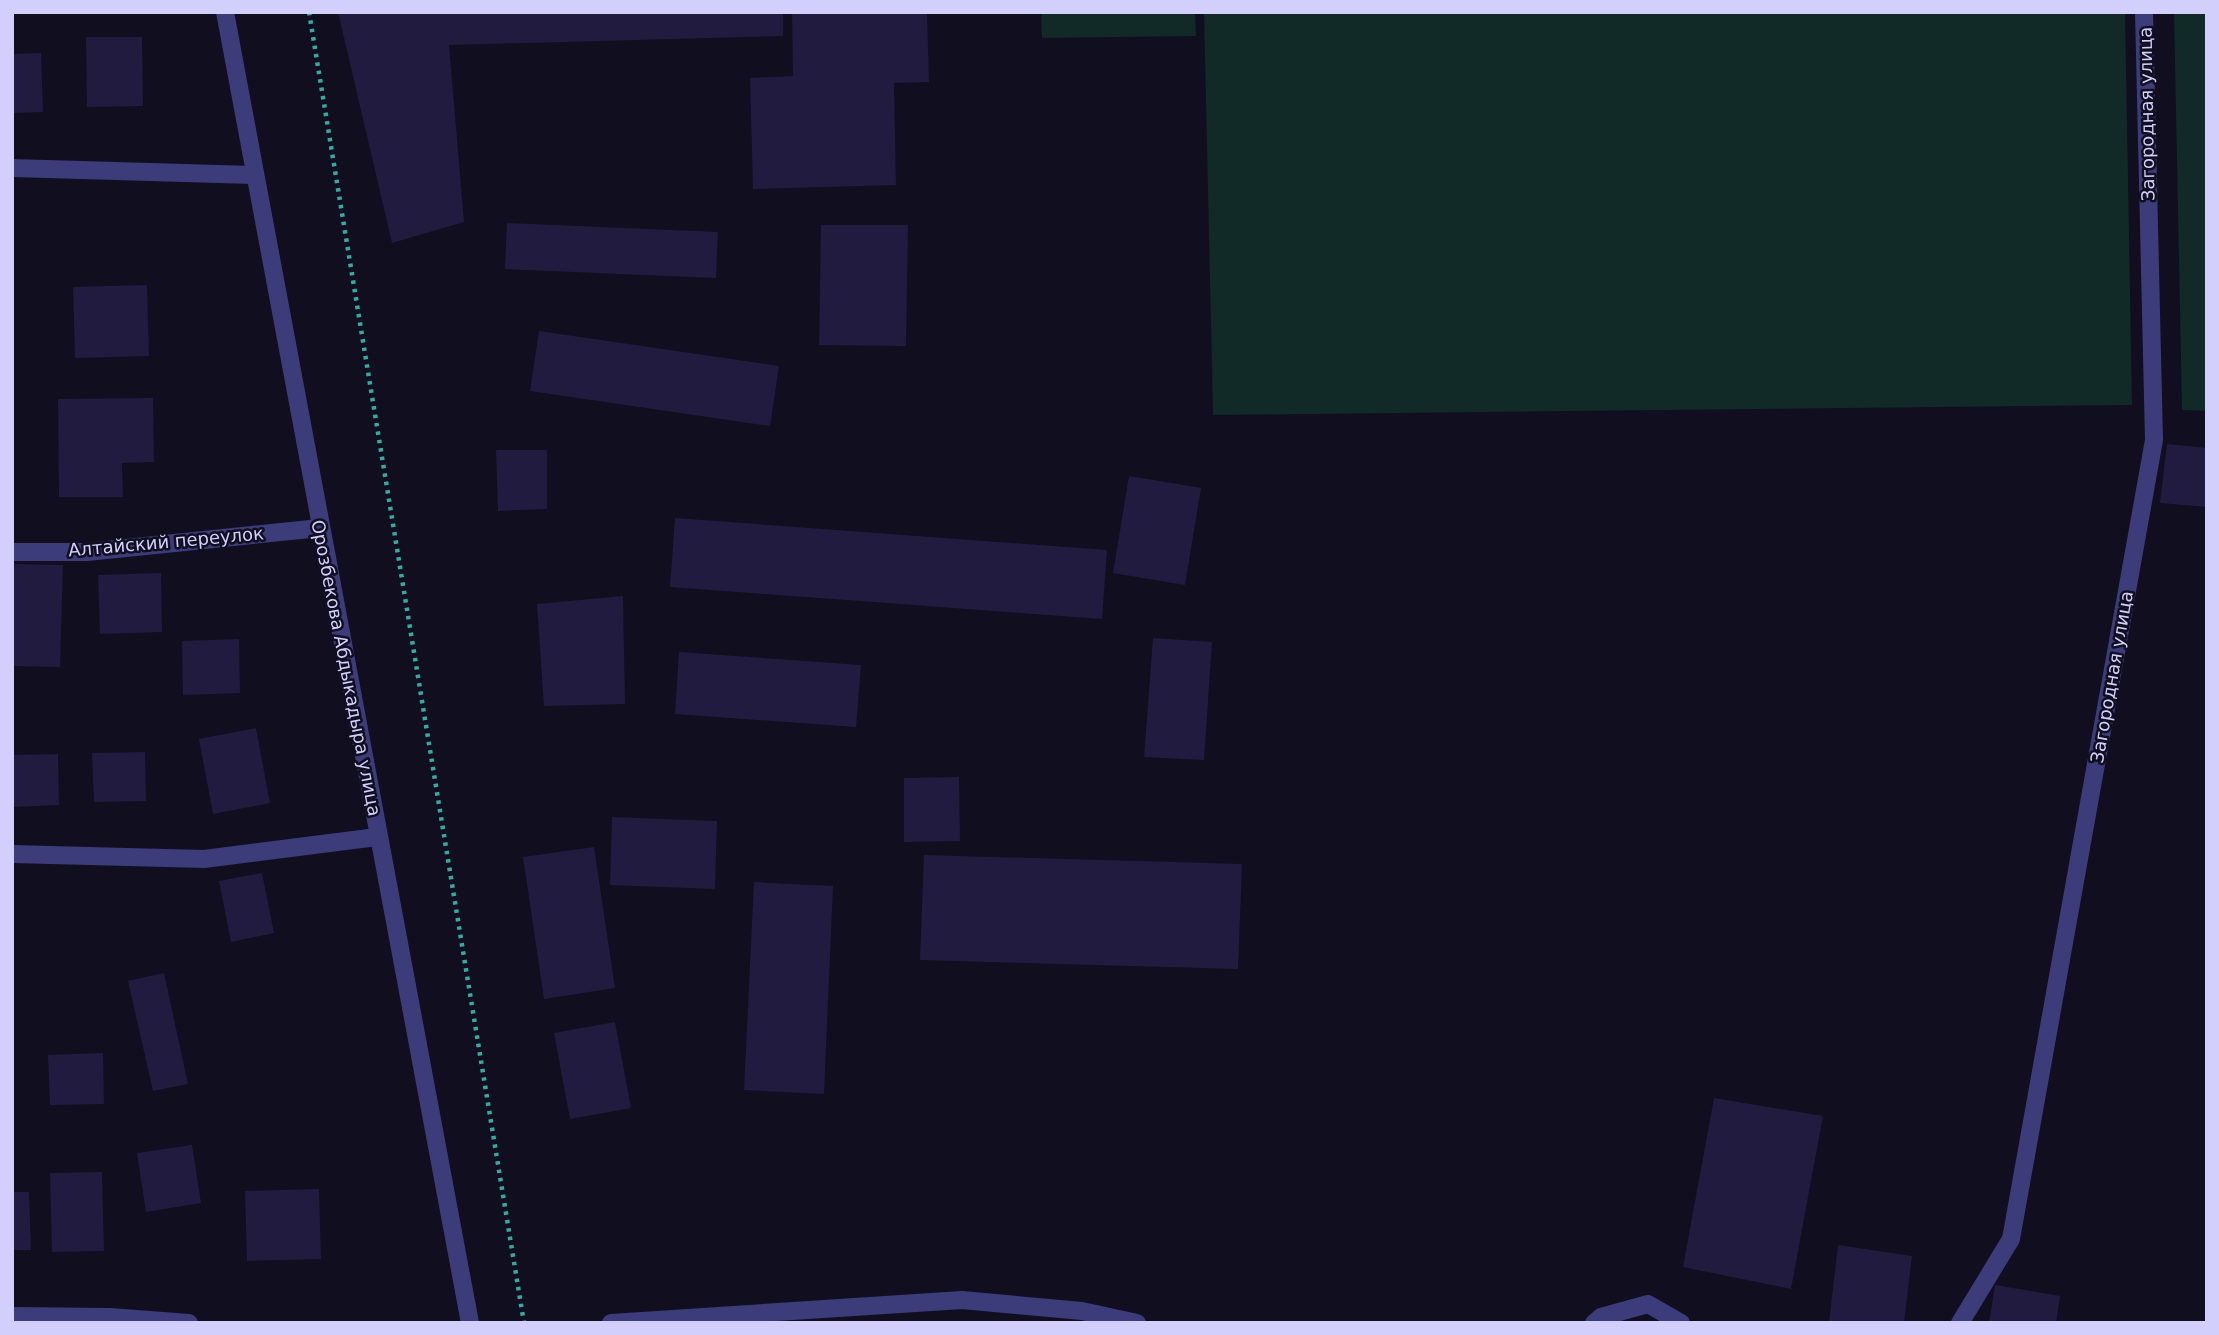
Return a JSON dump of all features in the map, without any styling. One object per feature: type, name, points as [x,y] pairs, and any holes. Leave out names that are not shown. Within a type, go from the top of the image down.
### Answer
[{"type":"street","name":"Орозбекова Абдыкадыра улица","points":[[225,12],[253,175],[470,1323]]},
{"type":"street","name":"Загородная улица","points":[[1960,1323],[2011,1239],[2154,440],[2144,12]]},
{"type":"street","points":[[12,168],[253,175]]},
{"type":"street","name":"Алтайский переулок","points":[[12,552],[87,552],[320,528]]},
{"type":"street","points":[[12,854],[204,859],[377,837]]},
{"type":"street","points":[[611,1323],[962,1300],[1082,1311],[1137,1323]]},
{"type":"street","points":[[1594,1323],[1601,1317],[1648,1304],[1681,1323]]},
{"type":"street","points":[[12,1316],[189,1323]]},
{"type":"path","points":[[309,12],[524,1323]]},
{"type":"green space","points":[[1041,12],[1195,12],[1196,36],[1042,38]]},
{"type":"green space","points":[[1204,12],[2125,12],[2132,405],[1213,415]]},
{"type":"green space","points":[[2174,12],[2207,12],[2207,411],[2182,410]]},
{"type":"building","points":[[338,12],[783,12],[783,36],[449,45],[464,222],[392,243]]},
{"type":"building","points":[[792,12],[927,12],[929,82],[894,83],[896,185],[753,189],[750,78],[793,76]]},
{"type":"building","points":[[86,37],[142,37],[143,106],[87,107]]},
{"type":"building","points":[[41,53],[43,112],[12,113],[12,54]]},
{"type":"building","points":[[507,223],[718,232],[716,278],[505,269]]},
{"type":"building","points":[[821,225],[908,225],[906,346],[819,345]]},
{"type":"building","points":[[147,285],[149,356],[75,358],[73,287]]},
{"type":"building","points":[[539,331],[779,366],[770,426],[530,391]]},
{"type":"building","points":[[153,398],[154,462],[122,463],[123,497],[59,497],[58,399]]},
{"type":"building","points":[[2167,444],[2207,448],[2207,507],[2160,503]]},
{"type":"building","points":[[496,450],[547,450],[547,509],[498,511]]},
{"type":"building","points":[[1129,476],[1201,488],[1185,585],[1113,573]]},
{"type":"building","points":[[675,518],[1107,550],[1102,619],[670,587]]},
{"type":"building","points":[[12,564],[63,565],[60,667],[12,666]]},
{"type":"building","points":[[161,573],[162,632],[100,634],[98,575]]},
{"type":"building","points":[[623,596],[625,704],[544,706],[537,604]]},
{"type":"building","points":[[1153,638],[1212,642],[1204,760],[1144,757]]},
{"type":"building","points":[[239,639],[240,693],[183,695],[182,641]]},
{"type":"building","points":[[679,652],[861,665],[856,727],[675,714]]},
{"type":"building","points":[[256,728],[270,803],[213,814],[199,739]]},
{"type":"building","points":[[145,752],[146,801],[94,802],[92,753]]},
{"type":"building","points":[[58,754],[59,805],[12,807],[12,755]]},
{"type":"building","points":[[959,777],[960,841],[904,842],[904,778]]},
{"type":"building","points":[[612,817],[717,821],[715,889],[610,885]]},
{"type":"building","points":[[594,847],[615,988],[544,999],[523,857]]},
{"type":"building","points":[[924,855],[1242,864],[1238,969],[920,960]]},
{"type":"building","points":[[262,873],[274,933],[231,942],[219,881]]},
{"type":"building","points":[[754,882],[833,886],[824,1094],[744,1090]]},
{"type":"building","points":[[164,973],[188,1084],[153,1091],[128,981]]},
{"type":"building","points":[[615,1022],[631,1108],[570,1119],[554,1033]]},
{"type":"building","points":[[103,1053],[104,1104],[50,1105],[48,1055]]},
{"type":"building","points":[[1714,1098],[1823,1116],[1791,1289],[1683,1267]]},
{"type":"building","points":[[192,1145],[201,1203],[146,1212],[137,1153]]},
{"type":"building","points":[[102,1172],[104,1251],[52,1252],[50,1173]]},
{"type":"building","points":[[319,1189],[321,1259],[247,1261],[245,1191]]},
{"type":"building","points":[[12,1192],[29,1192],[31,1250],[12,1250]]},
{"type":"building","points":[[1838,1245],[1912,1256],[1904,1323],[1829,1323]]},
{"type":"building","points":[[1995,1285],[2060,1296],[2056,1323],[1989,1323]]}]
